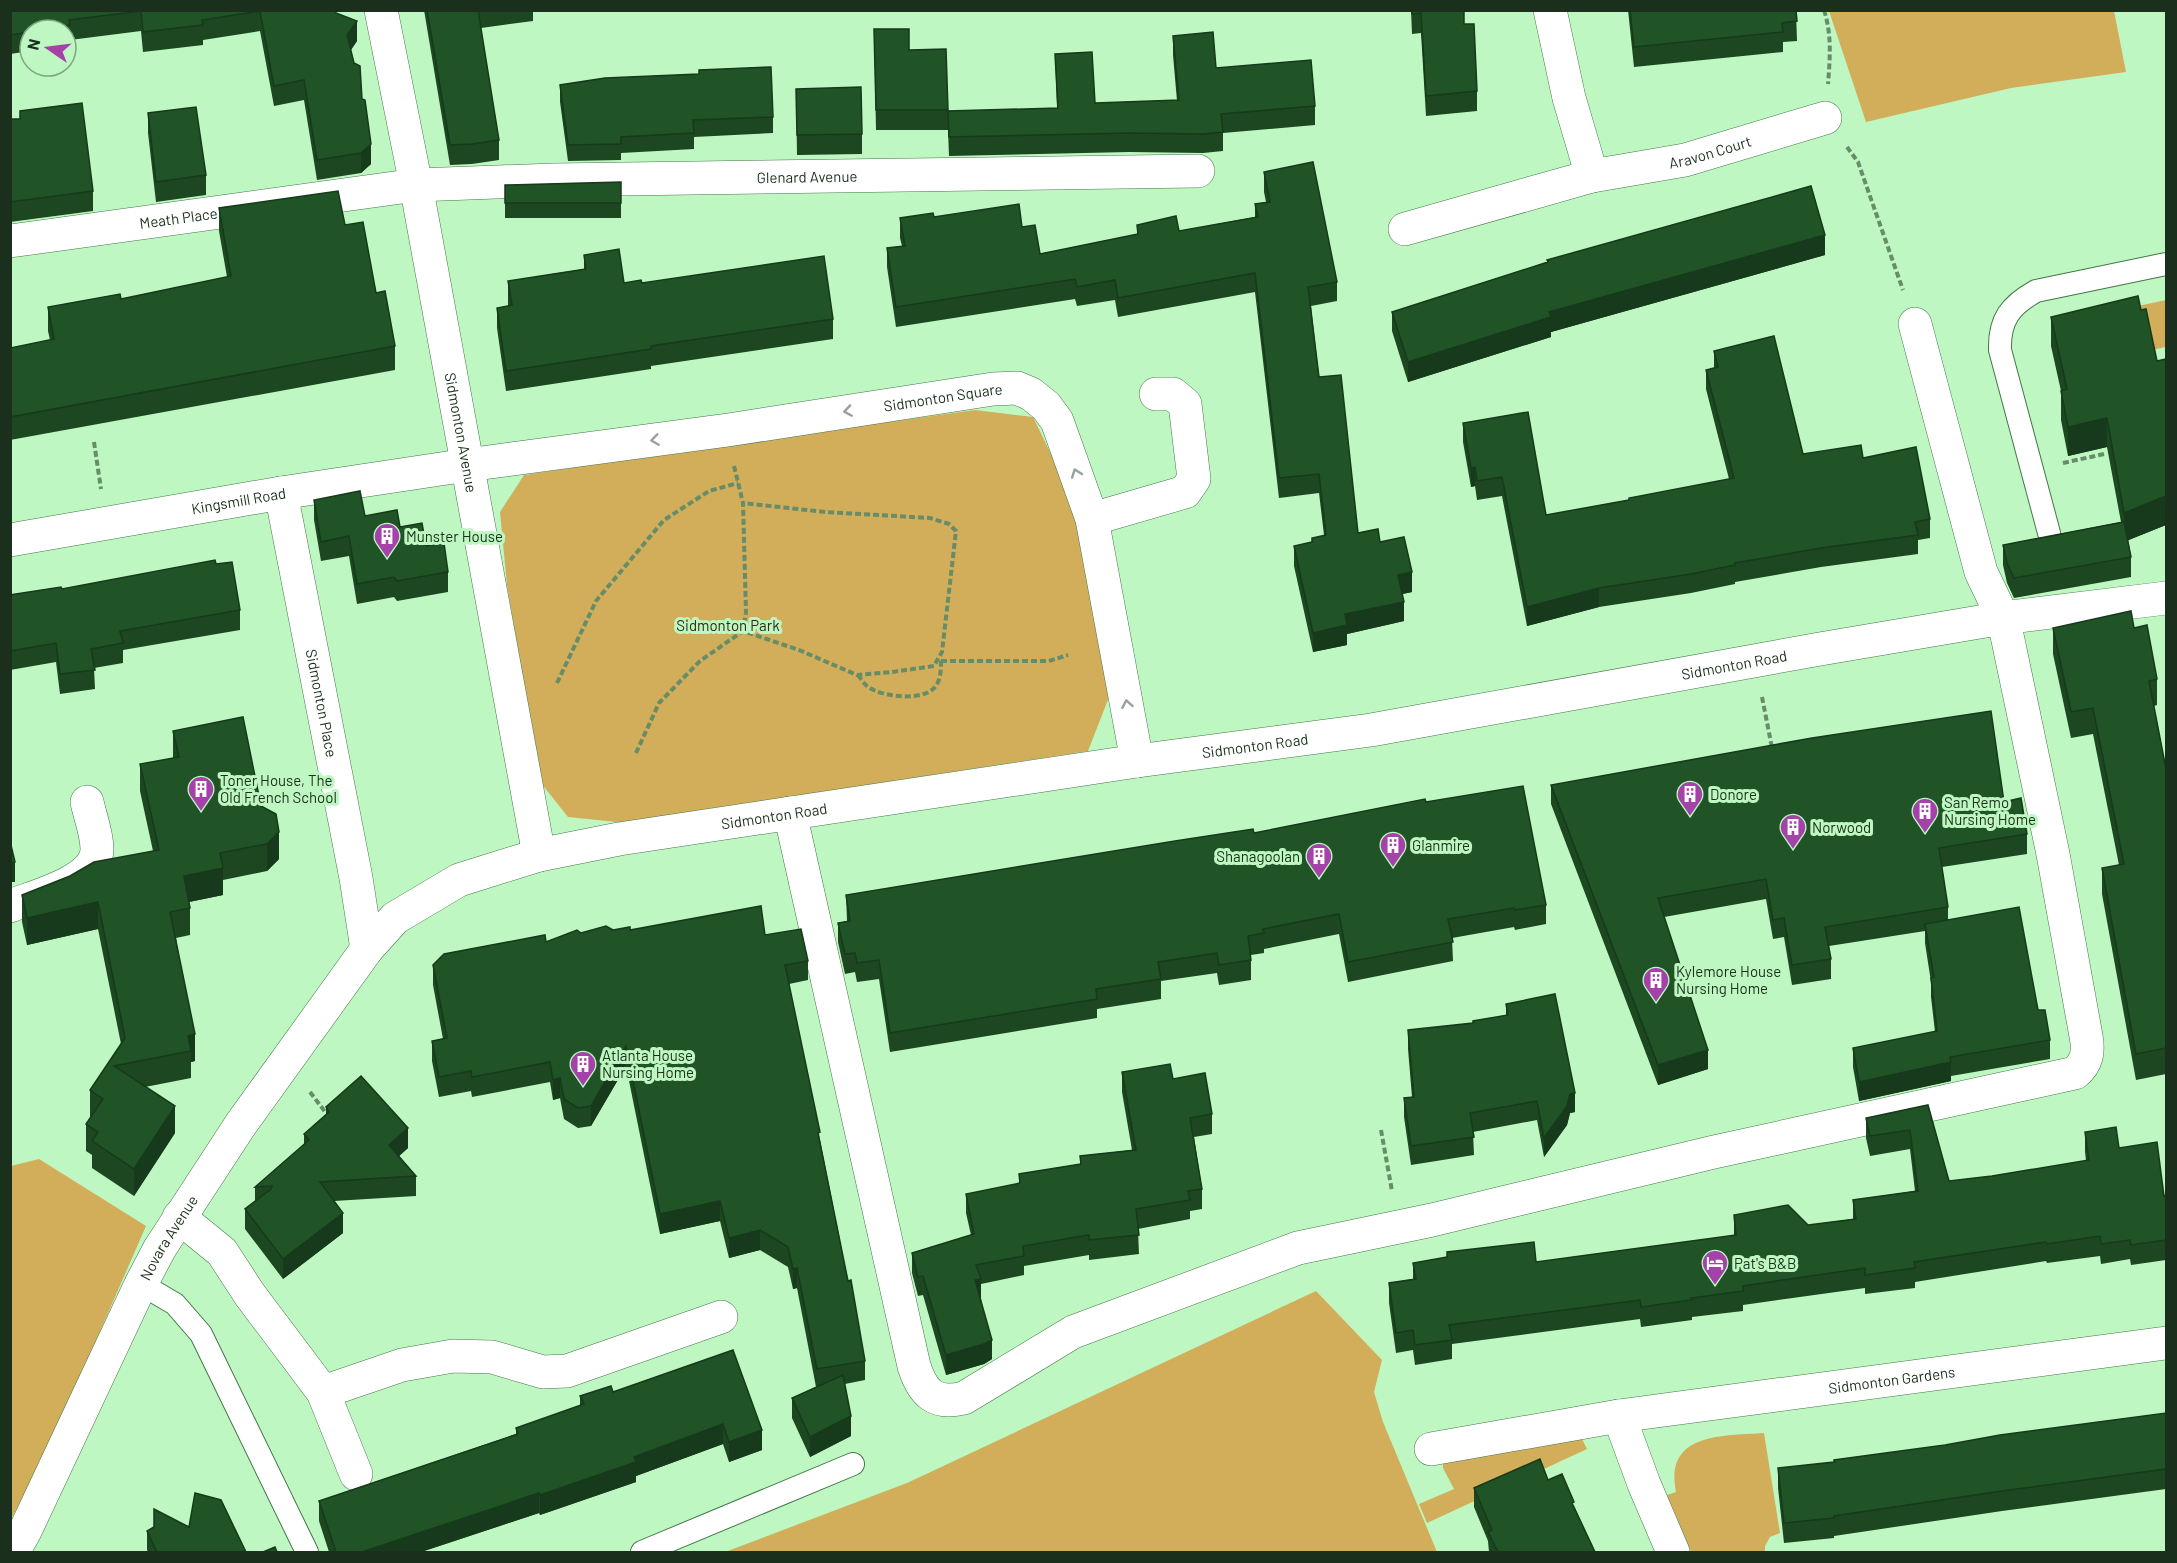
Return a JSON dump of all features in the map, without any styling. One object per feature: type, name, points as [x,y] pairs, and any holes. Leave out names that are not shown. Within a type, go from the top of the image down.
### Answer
[{"type":"street","name":"Sidmonton Avenue","points":[[381,10],[416,185],[539,855]]},
{"type":"street","points":[[1550,10],[1569,98],[1592,176]]},
{"type":"street","name":"Aravon Court","points":[[1405,229],[1592,176],[1684,160],[1825,118]]},
{"type":"street","name":"Glenard Avenue","points":[[416,185],[553,180],[1198,171]]},
{"type":"street","name":"Meath Place","points":[[10,241],[416,185]]},
{"type":"street","points":[[790,813],[914,1366],[920,1384],[936,1398],[950,1401],[964,1398],[1073,1332],[1298,1248],[1398,1228],[1714,1152],[2075,1073],[2083,1066],[2087,1057],[2086,1036],[2050,843],[2003,618],[1981,572],[1915,324]]},
{"type":"street","name":"Sidmonton Square","points":[[468,465],[728,430],[993,389],[1017,388],[1031,394],[1046,406],[1057,421],[1092,519],[1137,761]]},
{"type":"street","points":[[1092,519],[1185,492],[1194,479],[1185,404],[1173,394],[1156,394]]},
{"type":"street","name":"Kingsmill Road","points":[[10,540],[281,493],[468,465]]},
{"type":"street","name":"Sidmonton Place","points":[[281,493],[356,878],[367,949]]},
{"type":"street","name":"Sidmonton Road","points":[[367,949],[395,918],[459,880],[539,855],[619,839],[1137,761],[1371,730],[2003,618],[2166,598]]},
{"type":"street","points":[[10,906],[72,882],[91,867],[97,850],[87,802]]},
{"type":"street","name":"Novara Avenue","points":[[13,1552],[25,1532],[141,1284],[179,1216],[241,1124],[367,949]]},
{"type":"street","points":[[179,1216],[222,1252],[250,1295],[323,1392],[356,1474]]},
{"type":"street","points":[[323,1392],[402,1365],[453,1356],[492,1357],[543,1372],[567,1371],[721,1317]]},
{"type":"street","name":"Sidmonton Gardens","points":[[1431,1449],[1619,1416],[2166,1343]]},
{"type":"street","points":[[1619,1416],[1644,1484],[1673,1552]]},
{"type":"lane","points":[[2049,533],[2000,350],[2003,323],[2019,300],[2036,291],[2166,264]]},
{"type":"lane","points":[[141,1284],[175,1304],[201,1334],[307,1552]]},
{"type":"lane","points":[[642,1552],[853,1464]]},
{"type":"path","points":[[1824,10],[1831,45],[1825,118],[1858,162],[1915,324]]},
{"type":"path","points":[[636,753],[659,703],[700,662],[743,631],[746,612],[743,503],[728,430]]},
{"type":"path","points":[[93,442],[107,523]]},
{"type":"path","points":[[2058,455],[2060,464],[2104,454]]},
{"type":"path","points":[[557,683],[596,601],[664,520],[709,491],[738,483]]},
{"type":"path","points":[[743,503],[825,512],[930,519],[949,524],[956,531],[940,676],[935,688],[924,695],[883,694],[868,687],[857,675],[799,650],[743,631]]},
{"type":"path","points":[[857,675],[934,666],[942,652]]},
{"type":"path","points":[[941,661],[1049,661],[1068,655]]},
{"type":"path","points":[[1762,694],[1774,755]]},
{"type":"path","points":[[308,1087],[312,1097],[326,1113]]},
{"type":"path","points":[[1381,1130],[1398,1228]]},
{"type":"green space","points":[[1829,11],[2114,11],[2126,72],[2011,88],[1866,122]]},
{"type":"green space","points":[[2166,300],[2166,347],[2152,350],[2101,314]]},
{"type":"green space","name":"Sidmonton Park","points":[[975,410],[1033,417],[1080,514],[1111,692],[1088,751],[626,823],[568,817],[541,783],[507,585],[500,512],[524,475]]},
{"type":"green space","points":[[39,1159],[146,1226],[49,1448],[11,1519],[11,1166]]},
{"type":"green space","points":[[1316,1291],[1382,1360],[1374,1392],[1383,1422],[1437,1552],[725,1552],[907,1483]]},
{"type":"green space","points":[[1764,1433],[1780,1533],[1770,1537],[1765,1546],[1765,1552],[1691,1552],[1667,1495],[1676,1492],[1675,1472],[1679,1458],[1688,1448],[1700,1441],[1715,1437]]},
{"type":"green space","points":[[1582,1439],[1587,1449],[1427,1523],[1419,1504],[1454,1489],[1443,1468],[1443,1463]]},
{"type":"building","points":[[10,10],[335,10],[336,13],[357,21],[347,35],[354,63],[360,66],[362,99],[365,100],[371,144],[361,153],[317,160],[304,80],[274,86],[260,11],[202,20],[203,25],[143,32],[141,11],[78,19],[18,18],[18,34],[10,35]]},
{"type":"building","points":[[427,10],[478,10],[499,140],[450,145]]},
{"type":"building","points":[[1412,10],[1464,10],[1464,24],[1474,24],[1477,91],[1426,96],[1421,13],[1412,14]]},
{"type":"building","points":[[1630,10],[1796,10],[1797,21],[1782,23],[1783,32],[1634,47]]},
{"type":"building","points":[[874,29],[909,29],[909,50],[946,49],[948,110],[876,110]]},
{"type":"building","points":[[1213,32],[1216,68],[1311,60],[1315,106],[1221,114],[1223,132],[1203,134],[1129,133],[949,137],[948,111],[1058,108],[1055,54],[1092,52],[1095,103],[1179,100],[1173,36]]},
{"type":"building","points":[[771,67],[773,117],[693,120],[694,133],[621,137],[621,144],[568,145],[560,85],[605,78],[699,74],[699,70]]},
{"type":"building","points":[[861,87],[862,134],[797,135],[796,89]]},
{"type":"building","points":[[82,103],[93,191],[10,202],[10,119],[20,119],[20,111]]},
{"type":"building","points":[[196,107],[206,175],[156,182],[148,113]]},
{"type":"building","points":[[1313,162],[1337,282],[1308,287],[1319,377],[1341,375],[1358,533],[1378,529],[1380,542],[1404,537],[1412,572],[1398,575],[1404,602],[1345,614],[1347,625],[1313,633],[1294,546],[1312,542],[1312,538],[1326,535],[1319,474],[1279,478],[1255,273],[1118,298],[1115,280],[1077,287],[1075,279],[896,307],[887,248],[905,246],[900,218],[933,213],[934,217],[1019,204],[1022,227],[1035,225],[1040,254],[1138,234],[1137,225],[1176,216],[1179,231],[1258,217],[1255,204],[1270,202],[1264,172]]},
{"type":"building","points":[[621,182],[621,203],[505,203],[505,185]]},
{"type":"building","points":[[1811,186],[1825,235],[1549,312],[1551,317],[1408,362],[1392,312],[1548,262],[1547,260]]},
{"type":"building","points":[[338,191],[345,225],[363,222],[376,293],[385,291],[395,346],[10,417],[10,348],[54,339],[48,307],[120,294],[121,299],[231,276],[219,208]]},
{"type":"building","points":[[619,249],[624,283],[641,280],[642,283],[824,256],[833,319],[651,346],[651,349],[506,371],[497,308],[512,305],[508,281],[586,269],[584,255]]},
{"type":"building","points":[[2138,296],[2141,310],[2146,309],[2157,361],[2166,359],[2166,496],[2124,513],[2107,418],[2068,427],[2061,391],[2067,389],[2051,317]]},
{"type":"building","points":[[1774,336],[1803,454],[1861,445],[1863,458],[1916,447],[1930,519],[1915,522],[1918,535],[1821,548],[1735,563],[1735,565],[1691,574],[1599,588],[1527,607],[1502,477],[1477,481],[1475,467],[1471,468],[1463,423],[1528,412],[1546,515],[1734,478],[1706,370],[1718,367],[1714,351]]},
{"type":"building","name":"Munster House","points":[[360,491],[365,516],[397,510],[400,527],[422,523],[426,546],[444,543],[448,572],[397,581],[394,577],[357,584],[349,536],[321,542],[314,500]]},
{"type":"building","points":[[2124,522],[2131,557],[2014,578],[2007,563],[2003,545]]},
{"type":"building","points":[[215,560],[216,564],[232,562],[240,610],[120,631],[123,643],[91,649],[95,670],[60,674],[56,643],[10,651],[10,595],[61,587],[62,589]]},
{"type":"building","points":[[2131,611],[2134,628],[2147,625],[2157,679],[2149,681],[2166,769],[2166,1048],[2136,1054],[2102,868],[2124,864],[2093,708],[2071,712],[2053,628]]},
{"type":"building","points":[[1991,711],[2004,802],[2021,798],[2027,834],[1939,848],[1948,907],[1825,927],[1831,959],[1792,965],[1784,918],[1773,920],[1766,879],[1658,898],[1708,1050],[1658,1065],[1551,785],[1812,738]]},
{"type":"building","points":[[243,717],[261,806],[276,814],[279,832],[267,844],[220,853],[223,868],[184,876],[190,908],[170,912],[195,1034],[188,1036],[191,1051],[114,1066],[175,1106],[134,1169],[92,1141],[98,1132],[86,1124],[103,1099],[90,1090],[125,1038],[98,902],[27,918],[22,895],[70,876],[94,862],[159,850],[140,764],[179,757],[173,731]]},
{"type":"building","points":[[1523,786],[1546,905],[1448,919],[1453,942],[1348,962],[1339,914],[1263,929],[1264,933],[1248,936],[1251,960],[1219,965],[1217,953],[1158,962],[1161,979],[1096,989],[1097,999],[890,1033],[879,960],[857,963],[855,953],[845,954],[838,923],[850,921],[846,895],[1253,829],[1254,833],[1425,799],[1426,802]]},
{"type":"building","points":[[10,841],[15,862],[10,863]]},
{"type":"building","points":[[761,906],[765,935],[801,929],[808,961],[785,965],[848,1281],[851,1280],[865,1361],[817,1369],[797,1268],[793,1269],[788,1247],[760,1230],[729,1238],[720,1201],[660,1214],[626,1046],[591,1106],[578,1108],[564,1099],[560,1078],[553,1080],[550,1062],[472,1077],[471,1071],[439,1077],[432,1041],[447,1038],[433,965],[444,954],[545,935],[546,942],[577,930],[581,933],[606,926],[613,930],[630,927],[630,930]]},
{"type":"building","points":[[2019,907],[2038,1010],[2045,1010],[2050,1040],[1950,1057],[1951,1062],[1859,1082],[1853,1048],[1937,1031],[1931,978],[1934,977],[1925,924]]},
{"type":"building","points":[[1555,994],[1575,1093],[1570,1094],[1567,1106],[1544,1138],[1537,1101],[1470,1113],[1474,1137],[1411,1146],[1404,1098],[1414,1097],[1408,1030],[1473,1023],[1473,1021],[1508,1015],[1506,1004]]},
{"type":"building","points":[[1170,1064],[1173,1079],[1205,1073],[1212,1114],[1190,1118],[1202,1189],[1188,1191],[1190,1200],[1136,1209],[1139,1235],[1089,1240],[1089,1235],[1023,1246],[1024,1256],[976,1265],[981,1279],[975,1280],[992,1340],[946,1355],[923,1276],[918,1277],[912,1253],[974,1234],[966,1194],[1020,1183],[1019,1174],[1081,1164],[1080,1156],[1136,1150],[1122,1072]]},
{"type":"building","points":[[361,1076],[408,1128],[389,1145],[416,1176],[320,1182],[343,1213],[283,1259],[245,1209],[272,1186],[255,1187],[309,1140],[304,1134],[329,1112],[326,1107]]},
{"type":"building","points":[[1928,1105],[1949,1181],[2089,1160],[2085,1132],[2116,1127],[2119,1148],[2157,1142],[2164,1196],[2166,1195],[2166,1240],[2131,1245],[2130,1240],[2101,1244],[2100,1236],[2047,1244],[2046,1242],[1914,1262],[1915,1268],[1865,1275],[1865,1268],[1743,1286],[1743,1291],[1691,1298],[1692,1300],[1641,1307],[1640,1300],[1449,1325],[1452,1340],[1415,1345],[1413,1330],[1396,1333],[1389,1283],[1416,1279],[1413,1263],[1447,1257],[1447,1252],[1534,1242],[1536,1262],[1736,1235],[1734,1215],[1788,1205],[1808,1225],[1856,1219],[1853,1200],[1918,1191],[1910,1130],[1870,1136],[1866,1118]]},
{"type":"building","points":[[733,1350],[762,1430],[729,1442],[723,1424],[634,1457],[636,1462],[540,1495],[539,1493],[362,1552],[336,1552],[319,1501],[518,1434],[516,1428],[584,1404],[580,1396],[611,1386],[613,1392]]},
{"type":"building","points":[[843,1375],[851,1416],[810,1437],[792,1398]]},
{"type":"building","points":[[2166,1413],[2166,1469],[2002,1491],[1834,1516],[1834,1518],[1784,1523],[1778,1468],[1834,1462],[1834,1460],[2000,1435]]},
{"type":"building","points":[[1540,1459],[1548,1480],[1562,1474],[1574,1502],[1572,1503],[1595,1552],[1498,1552],[1488,1532],[1492,1530],[1474,1488]]},
{"type":"building","points":[[195,1493],[221,1500],[246,1552],[157,1552],[147,1531],[154,1527],[154,1509],[189,1527]]},
{"type":"building","points":[[275,1547],[277,1552],[263,1552]]},
{"type":"place","name":"Munster House","points":[[387,559]]},
{"type":"place","name":"Toner House, The Old French School","points":[[201,812]]},
{"type":"place","name":"Donore","points":[[1690,817]]},
{"type":"place","name":"San Remo Nursing Home","points":[[1925,834]]},
{"type":"place","name":"Norwood","points":[[1793,850]]},
{"type":"place","name":"Glanmire","points":[[1393,868]]},
{"type":"place","name":"Shanagoolan","points":[[1319,879]]},
{"type":"place","name":"Kylemore House Nursing Home","points":[[1656,1003]]},
{"type":"place","name":"Atlanta House Nursing Home","points":[[583,1087]]},
{"type":"place","name":"Pat's B&B","points":[[1715,1286]]}]
